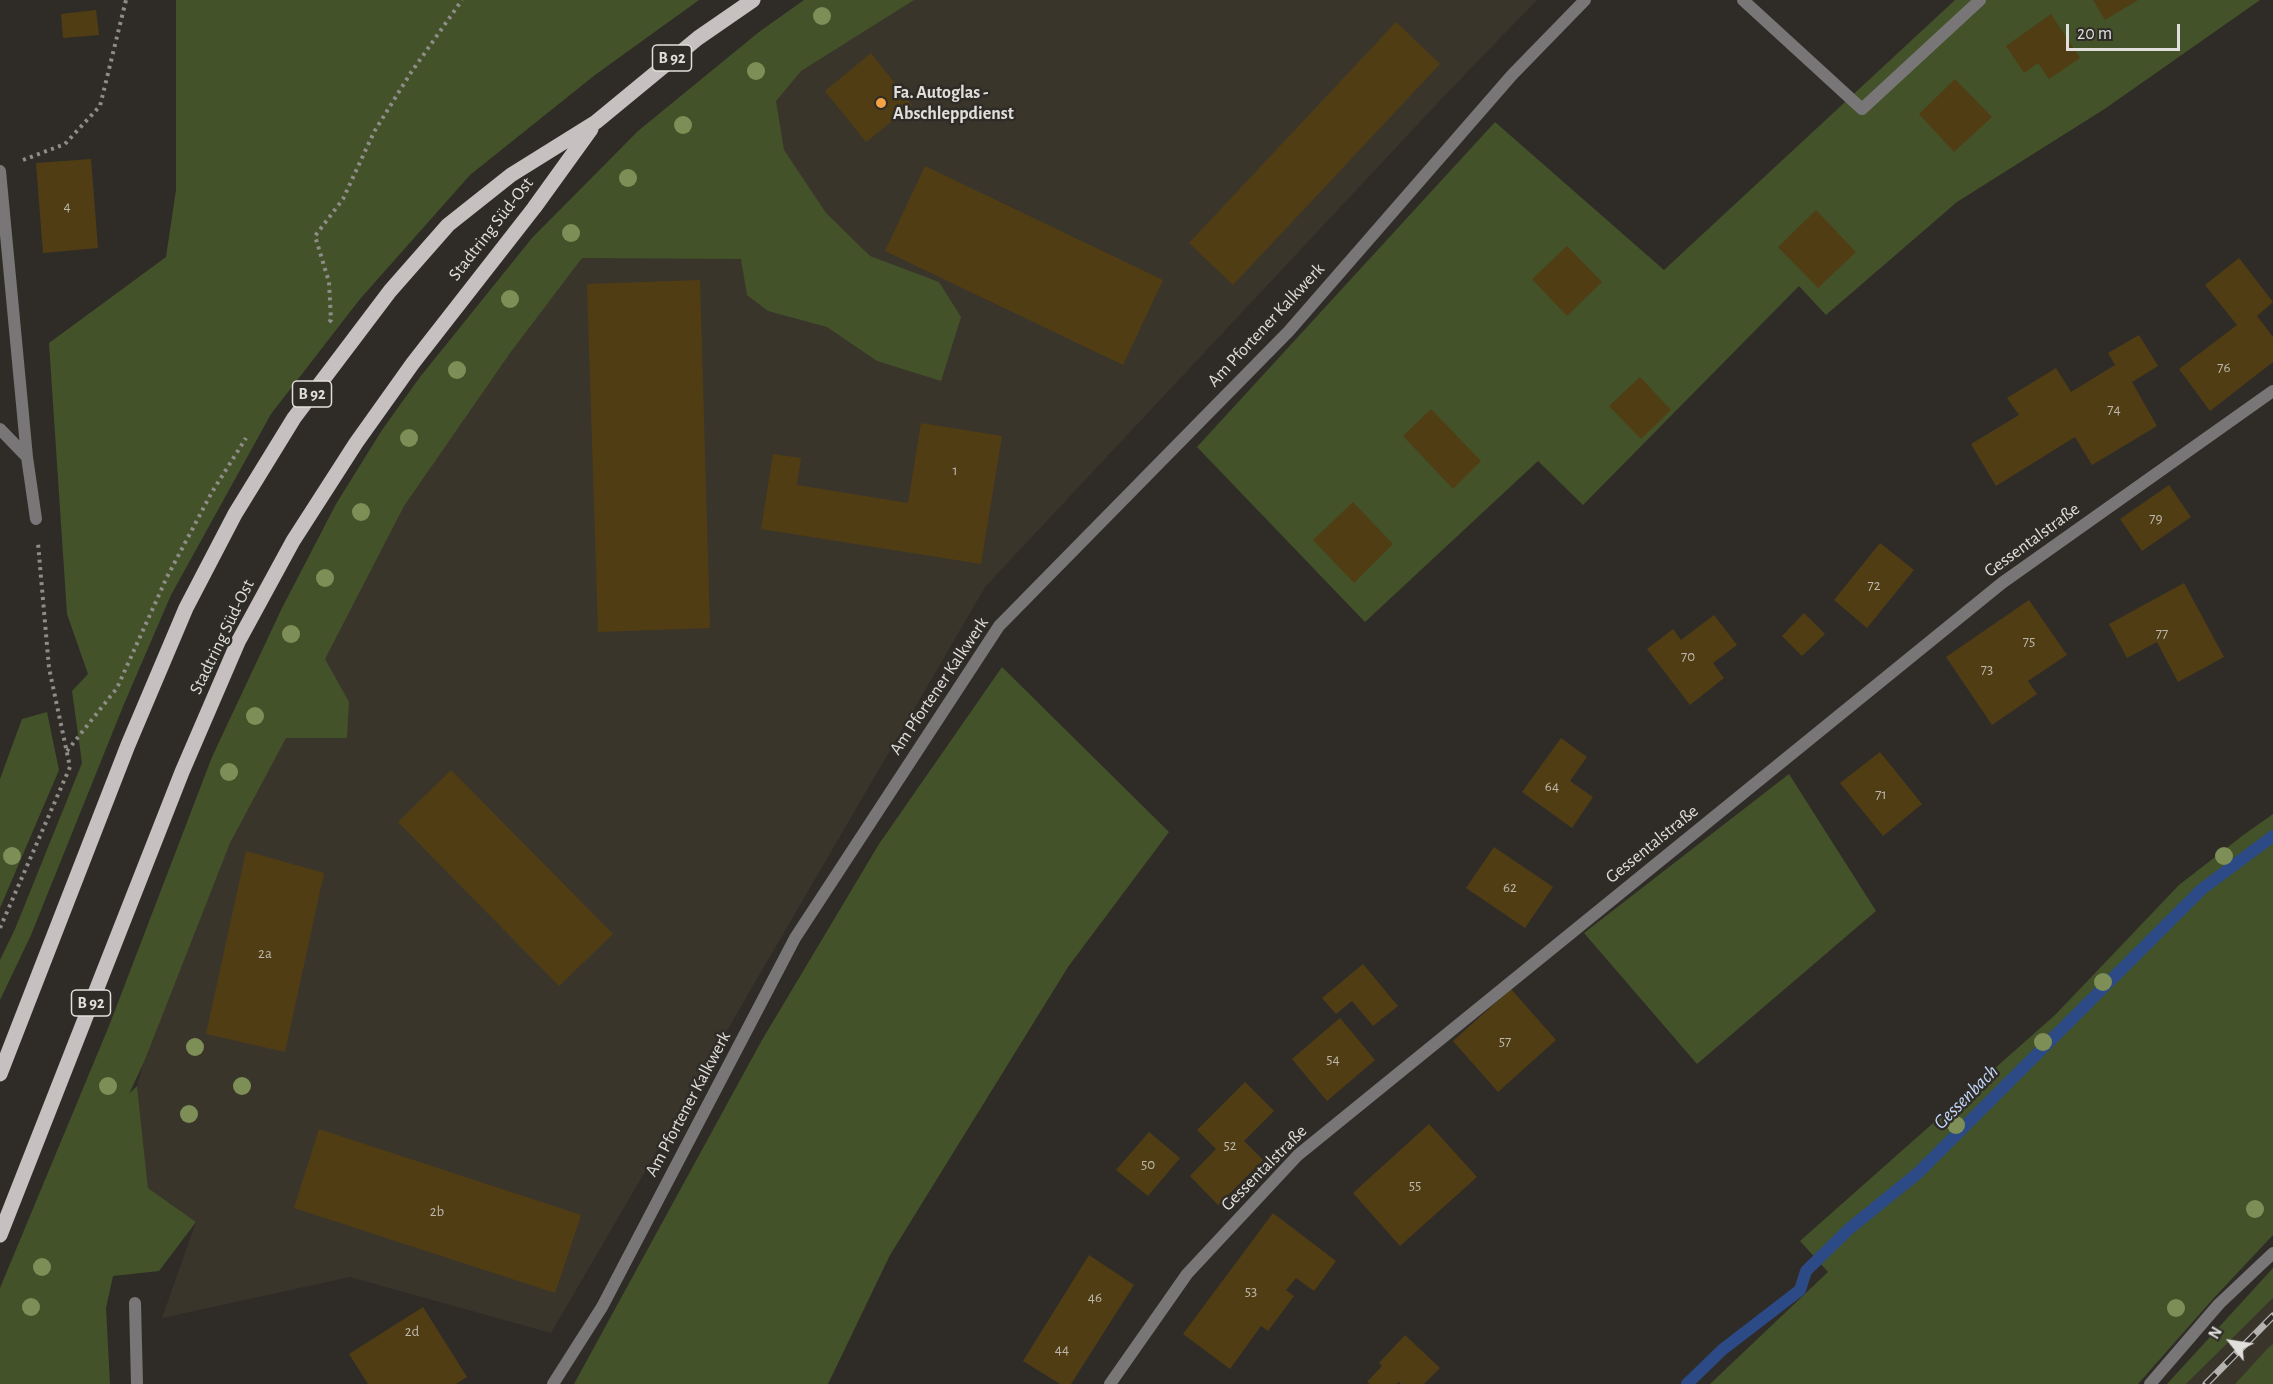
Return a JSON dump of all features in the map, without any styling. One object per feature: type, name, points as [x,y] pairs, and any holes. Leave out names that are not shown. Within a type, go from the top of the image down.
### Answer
[{"type":"main road","name":"Stadtring Süd-Ost","points":[[0,1074],[128,745],[186,609],[236,514],[294,418],[390,291],[448,225],[511,175],[596,122],[698,38],[753,0]]},
{"type":"main road","name":"Stadtring Süd-Ost","points":[[0,1234],[182,772],[238,642],[293,541],[356,443],[420,354],[534,208],[596,122]]},
{"type":"street","name":"Am Pfortener Kalkwerk","points":[[553,1384],[602,1307],[795,938],[999,626],[1289,331],[1512,75],[1585,0]]},
{"type":"street","points":[[1743,0],[1862,109],[1980,0]]},
{"type":"street","points":[[0,171],[3,229],[27,458],[36,519]]},
{"type":"street","name":"Gessentalstraße","points":[[1110,1384],[1187,1274],[1298,1155],[2002,583],[2273,391]]},
{"type":"street","points":[[0,429],[27,458]]},
{"type":"street","points":[[2150,1384],[2219,1304],[2273,1252]]},
{"type":"street","points":[[135,1303],[137,1384]]},
{"type":"path","points":[[21,160],[64,144],[100,106],[126,0]]},
{"type":"path","points":[[324,328],[331,320],[329,282],[315,236],[343,199],[374,132],[462,0]]},
{"type":"path","points":[[67,751],[117,688],[167,576],[212,492],[248,435]]},
{"type":"path","points":[[0,928],[70,767],[49,668],[36,519]]},
{"type":"shaded area","points":[[887,0],[1537,0],[1448,92],[985,587],[551,1333],[350,1277],[162,1318],[196,1222],[148,1188],[137,1086],[210,835],[318,603],[629,182]]},
{"type":"shaded area","points":[[2273,1298],[2273,1344],[2235,1384],[2186,1384]]},
{"type":"green space","points":[[176,0],[699,0],[595,75],[470,175],[360,299],[271,414],[171,595],[124,704],[31,935],[0,1000],[0,960],[15,929],[82,763],[72,691],[88,674],[67,614],[49,343],[166,257],[176,190]]},
{"type":"green space","points":[[804,0],[914,0],[801,71],[776,101],[784,150],[826,213],[870,256],[939,282],[961,317],[941,381],[877,361],[827,327],[768,311],[747,295],[741,259],[582,258],[510,353],[404,506],[325,659],[349,702],[347,738],[286,738],[230,843],[144,1062],[129,1094],[137,1086],[148,1188],[196,1222],[159,1271],[113,1276],[106,1308],[110,1384],[0,1384],[0,1288],[109,1026],[212,757],[282,608],[336,504],[382,430],[420,377],[532,238],[638,131],[759,32]]},
{"type":"green space","points":[[1955,0],[2260,0],[2106,108],[1957,202],[1826,315],[1799,286],[1583,505],[1538,461],[1365,622],[1197,447],[1495,122],[1664,270]]},
{"type":"green space","points":[[1002,667],[1169,832],[1068,967],[890,1255],[828,1384],[574,1384],[762,1040],[879,844]]},
{"type":"green space","points":[[47,712],[59,770],[0,908],[0,779],[22,719]]},
{"type":"green space","points":[[1789,774],[1876,911],[1697,1064],[1584,933]]},
{"type":"green space","points":[[2273,814],[2273,1235],[2138,1384],[1710,1384],[1828,1272],[1800,1241],[2055,1015],[2179,885]]},
{"type":"green space","points":[[2273,1268],[2273,1298],[2186,1384],[2167,1384]]},
{"type":"green space","points":[[2273,1344],[2273,1384],[2235,1384],[2268,1348]]},
{"type":"building","points":[[2093,0],[2138,0],[2105,20]]},
{"type":"building","points":[[96,10],[99,35],[63,38],[61,14]]},
{"type":"building","points":[[2051,14],[2080,58],[2049,79],[2038,63],[2024,73],[2006,46]]},
{"type":"building","points":[[1396,22],[1440,64],[1233,285],[1189,243]]},
{"type":"building","points":[[871,53],[912,105],[866,142],[825,91]]},
{"type":"building","points":[[1955,79],[1992,117],[1954,152],[1919,114]]},
{"type":"building","points":[[91,159],[98,248],[43,253],[36,163]]},
{"type":"building","points":[[925,166],[1163,280],[1123,365],[885,251]]},
{"type":"building","points":[[1816,210],[1856,252],[1818,288],[1778,247]]},
{"type":"building","points":[[1567,246],[1602,282],[1567,316],[1532,279]]},
{"type":"building","points":[[2239,258],[2273,302],[2257,316],[2273,337],[2273,362],[2210,411],[2179,369],[2237,325],[2205,285]]},
{"type":"building","points":[[700,280],[710,628],[598,632],[587,284]]},
{"type":"building","points":[[2139,335],[2158,366],[2132,382],[2157,426],[2092,465],[2075,437],[1996,486],[1971,444],[2019,415],[2007,398],[2056,368],[2071,392],[2115,365],[2108,353]]},
{"type":"building","points":[[1640,377],[1671,410],[1641,439],[1609,406]]},
{"type":"building","points":[[1431,409],[1481,461],[1453,489],[1403,436]]},
{"type":"building","points":[[921,423],[1002,436],[981,564],[761,529],[773,454],[801,458],[797,485],[908,503]]},
{"type":"building","points":[[2169,485],[2191,517],[2142,551],[2120,519]]},
{"type":"building","points":[[1353,502],[1393,544],[1354,583],[1313,540]]},
{"type":"building","points":[[1880,543],[1914,570],[1867,628],[1834,600]]},
{"type":"building","points":[[2184,583],[2224,657],[2178,682],[2157,642],[2127,658],[2109,624]]},
{"type":"building","points":[[2029,600],[2067,655],[2028,681],[2037,694],[1992,725],[1946,657]]},
{"type":"building","points":[[1804,613],[1825,634],[1802,656],[1782,636]]},
{"type":"building","points":[[1714,615],[1737,645],[1713,663],[1724,678],[1690,705],[1647,649],[1673,629],[1681,640]]},
{"type":"building","points":[[1561,738],[1587,757],[1570,781],[1593,797],[1572,828],[1522,792]]},
{"type":"building","points":[[1880,752],[1922,804],[1883,836],[1840,783]]},
{"type":"building","points":[[451,770],[613,934],[559,986],[398,822]]},
{"type":"building","points":[[1494,847],[1553,887],[1525,928],[1466,888]]},
{"type":"building","points":[[246,851],[324,873],[285,1052],[206,1034]]},
{"type":"building","points":[[1363,964],[1398,1006],[1373,1026],[1352,1001],[1336,1014],[1322,998]]},
{"type":"building","points":[[1511,989],[1556,1040],[1498,1092],[1453,1041]]},
{"type":"building","points":[[1340,1018],[1375,1060],[1327,1101],[1292,1059]]},
{"type":"building","points":[[1245,1082],[1274,1111],[1244,1141],[1263,1160],[1218,1205],[1190,1176],[1216,1149],[1197,1130]]},
{"type":"building","points":[[1429,1124],[1477,1177],[1400,1246],[1353,1193]]},
{"type":"building","points":[[319,1129],[581,1215],[555,1293],[294,1208]]},
{"type":"building","points":[[1149,1132],[1180,1158],[1148,1196],[1116,1170]]},
{"type":"building","points":[[1273,1213],[1336,1261],[1314,1291],[1296,1278],[1286,1290],[1294,1296],[1268,1331],[1261,1326],[1230,1369],[1183,1334]]},
{"type":"building","points":[[1089,1255],[1134,1285],[1071,1384],[1060,1384],[1023,1361]]},
{"type":"building","points":[[423,1307],[467,1377],[456,1384],[368,1384],[349,1354]]},
{"type":"building","points":[[1405,1335],[1440,1368],[1424,1384],[1401,1384],[1399,1382],[1370,1384],[1367,1382],[1382,1366],[1379,1363]]},
{"type":"waterway","name":"Gessenbach","points":[[1687,1384],[1722,1350],[1800,1290],[1806,1271],[1849,1229],[1918,1173],[2202,889],[2273,836]]},
{"type":"railway","points":[[2206,1384],[2273,1316]]},
{"type":"place","name":"Fa. Autoglas - Abschleppdienst","points":[[881,103]]}]
